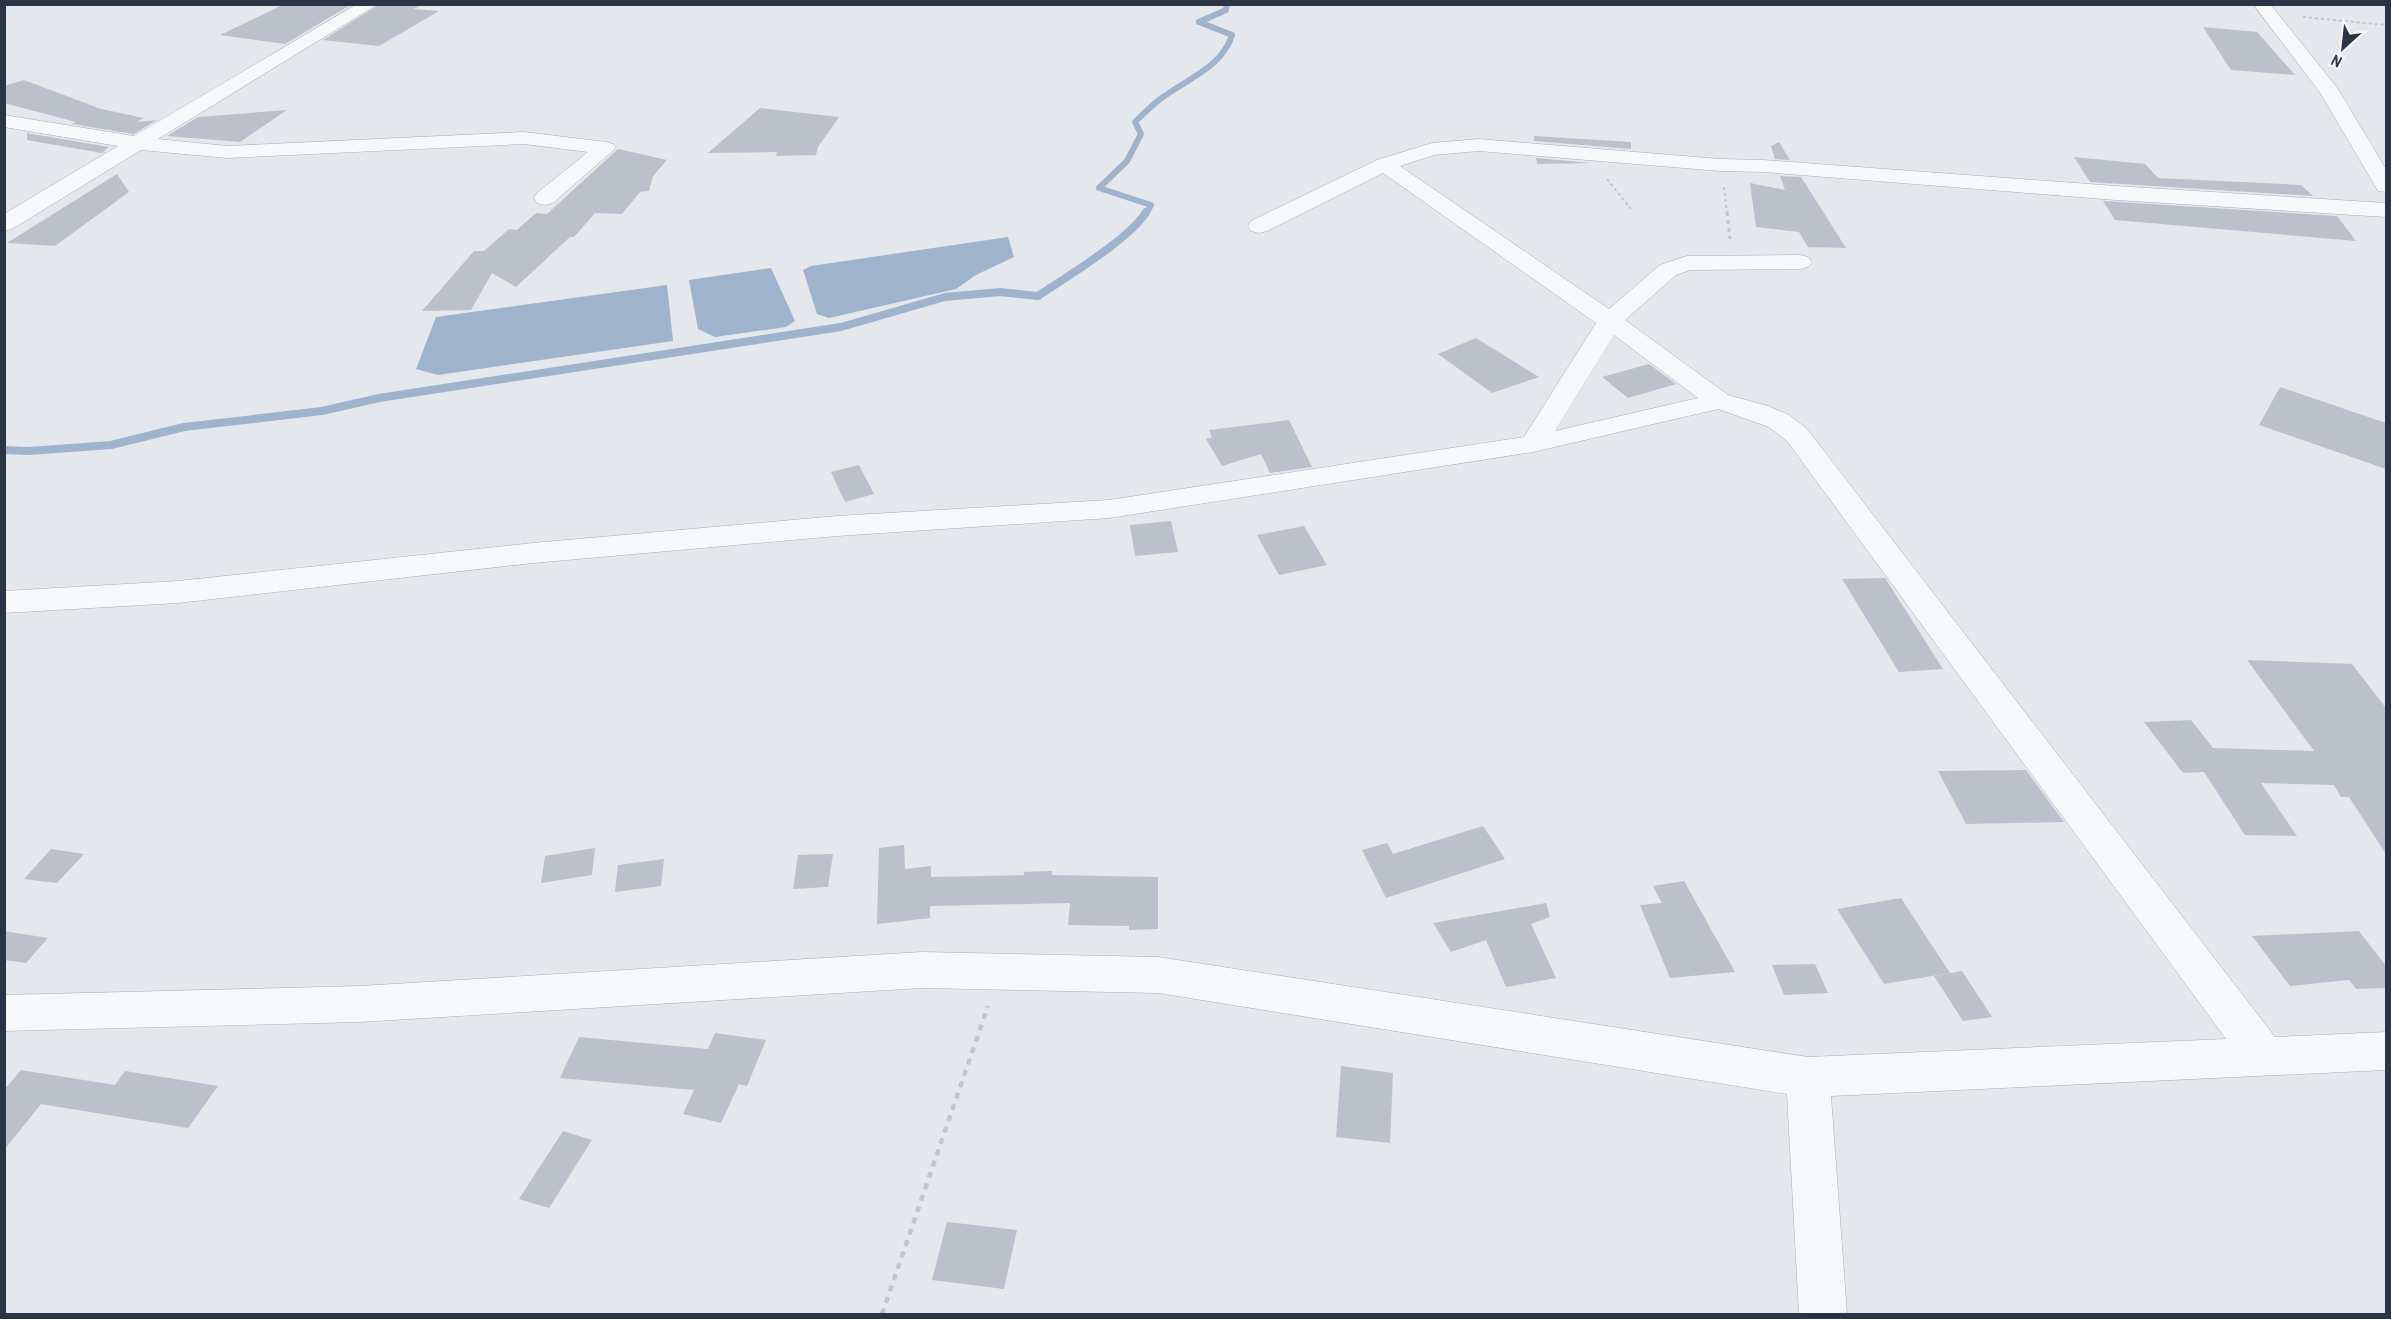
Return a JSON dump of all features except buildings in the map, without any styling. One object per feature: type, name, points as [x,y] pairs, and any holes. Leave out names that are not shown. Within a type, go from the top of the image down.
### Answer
[{"type":"street","points":[[4,224],[370,4]]},
{"type":"street","points":[[2264,9],[2328,89],[2386,186]]},
{"type":"street","points":[[4,121],[136,143],[243,152],[524,138],[606,148],[545,198]]},
{"type":"street","points":[[1259,226],[1384,164],[1432,149],[1479,146],[2116,194],[2386,210]]},
{"type":"street","points":[[1384,164],[1610,321],[1719,401],[1758,412],[1779,421],[1797,435],[2264,1056]]},
{"type":"street","points":[[1533,444],[1610,321],[1668,270],[1687,263],[1800,262]]},
{"type":"street","points":[[4,602],[178,592],[533,553],[814,528],[1109,509],[1533,444],[1719,401]]},
{"type":"street","points":[[4,1013],[360,1004],[922,970],[1158,975],[1808,1077],[2386,1051]]},
{"type":"street","points":[[1808,1077],[1823,1314]]},
{"type":"path","points":[[2264,9],[2386,25]]},
{"type":"path","points":[[1720,165],[1727,204],[1731,258],[1722,261]]},
{"type":"path","points":[[882,1314],[1000,972]]},
{"type":"water","points":[[1008,237],[1014,257],[976,275],[956,289],[829,318],[817,314],[803,270],[811,266]]},
{"type":"water","points":[[771,268],[795,321],[786,327],[715,337],[698,329],[689,280]]},
{"type":"water","points":[[667,285],[673,341],[438,375],[416,369],[436,317]]},
{"type":"waterway","points":[[1146,214],[1151,205],[1099,188],[1127,161],[1141,134],[1135,122],[1159,100],[1204,71],[1221,55],[1232,35],[1199,22],[1226,10],[1227,4]]},
{"type":"waterway","points":[[4,450],[29,451],[111,445],[184,427],[322,411],[379,398],[841,327],[945,297],[1000,292],[1038,296],[1112,245],[1138,223],[1146,212]]}]
